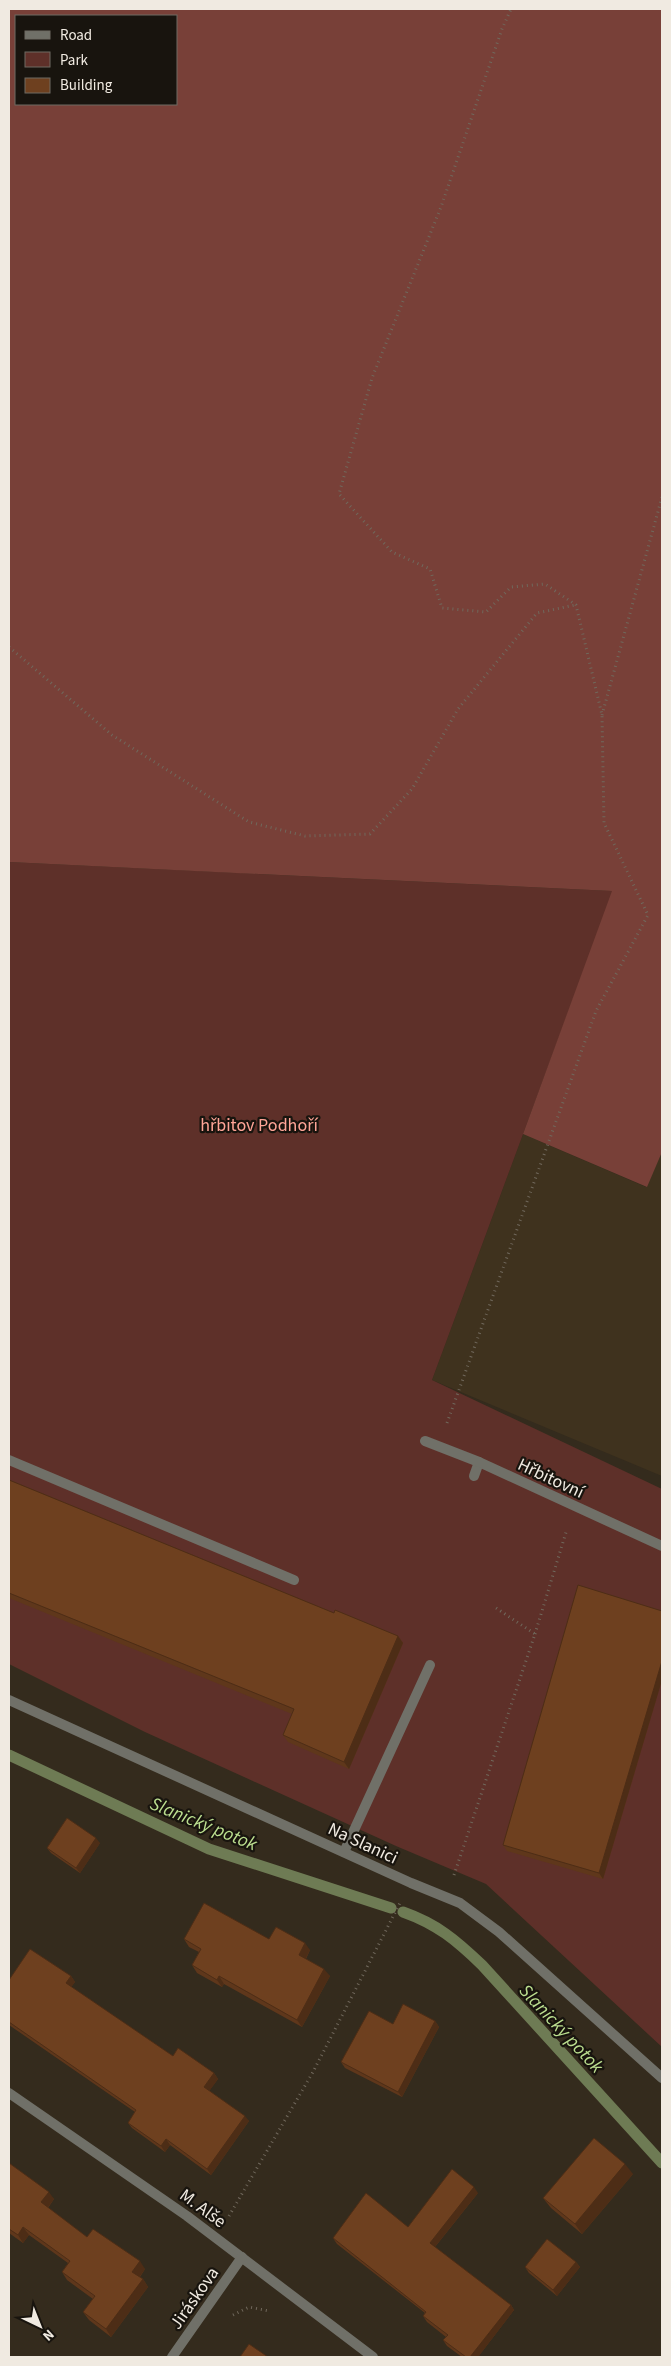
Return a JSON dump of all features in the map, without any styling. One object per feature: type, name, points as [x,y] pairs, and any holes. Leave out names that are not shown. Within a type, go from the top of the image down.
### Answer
[{"type":"street","name":"Hřbitovní","points":[[425,1441],[479,1462],[662,1546]]},
{"type":"street","points":[[9,1460],[294,1580]]},
{"type":"street","points":[[474,1476],[479,1462]]},
{"type":"street","points":[[344,1852],[430,1665]]},
{"type":"street","name":"Na Slanici","points":[[9,1700],[460,1903],[499,1932],[662,2078]]},
{"type":"street","name":"M. Alše","points":[[9,2093],[187,2216],[373,2357]]},
{"type":"street","name":"Jiráskova","points":[[172,2357],[242,2257]]},
{"type":"path","points":[[439,1445],[596,1011],[648,915],[604,823],[602,715],[576,605],[545,584],[511,587],[486,612],[442,608],[430,569],[392,552],[339,494],[372,378],[441,207],[511,9]]},
{"type":"path","points":[[602,715],[662,497]]},
{"type":"path","points":[[9,647],[112,736],[250,822],[305,836],[370,834],[412,789],[458,709],[537,614],[576,605]]},
{"type":"path","points":[[460,1903],[453,1879],[535,1634],[574,1506]]},
{"type":"path","points":[[493,1606],[535,1634]]},
{"type":"path","points":[[227,2218],[313,2072],[411,1882]]},
{"type":"path","points":[[227,2318],[249,2307],[271,2311]]},
{"type":"shaded area","points":[[9,9],[662,9],[662,1152],[647,1187],[523,1134],[612,891],[9,862]]},
{"type":"shaded area","points":[[523,1134],[646,1187],[662,1152],[662,1476],[432,1380]]},
{"type":"green space","name":"hřbitov Podhoří","points":[[9,862],[613,891],[432,1380],[662,1489],[662,2047],[486,1884],[396,1846],[145,1732],[9,1664]]},
{"type":"building","points":[[9,1480],[334,1613],[335,1610],[398,1636],[344,1762],[283,1735],[294,1709],[9,1593]]},
{"type":"building","points":[[578,1585],[662,1611],[662,1661],[599,1873],[503,1845]]},
{"type":"building","points":[[67,1818],[96,1838],[76,1868],[47,1848]]},
{"type":"building","points":[[204,1903],[269,1939],[276,1927],[305,1943],[299,1955],[324,1969],[297,2020],[219,1976],[217,1980],[192,1965],[201,1949],[184,1939]]},
{"type":"building","points":[[30,1949],[71,1976],[66,1983],[173,2056],[178,2048],[214,2073],[204,2087],[245,2116],[207,2169],[166,2139],[161,2146],[128,2123],[136,2110],[9,2022],[9,1980]]},
{"type":"building","points":[[403,2004],[435,2021],[398,2092],[341,2062],[369,2011],[393,2024]]},
{"type":"building","points":[[594,2138],[625,2164],[575,2224],[543,2198]]},
{"type":"building","points":[[9,2163],[49,2192],[41,2202],[87,2237],[93,2229],[140,2261],[132,2272],[143,2279],[106,2329],[83,2312],[95,2296],[62,2272],[70,2261],[23,2227],[18,2235],[9,2229]]},
{"type":"building","points":[[452,2169],[474,2187],[430,2243],[511,2305],[470,2357],[466,2357],[443,2340],[448,2335],[423,2316],[426,2312],[333,2238],[366,2193],[408,2227]]},
{"type":"building","points":[[547,2239],[576,2262],[553,2290],[525,2267]]},
{"type":"building","points":[[249,2344],[268,2357],[240,2357]]},
{"type":"waterway","name":"Slanický potok","points":[[9,1755],[209,1849],[391,1908]]},
{"type":"waterway","name":"Slanický potok","points":[[403,1912],[436,1927],[482,1965],[662,2163]]}]
